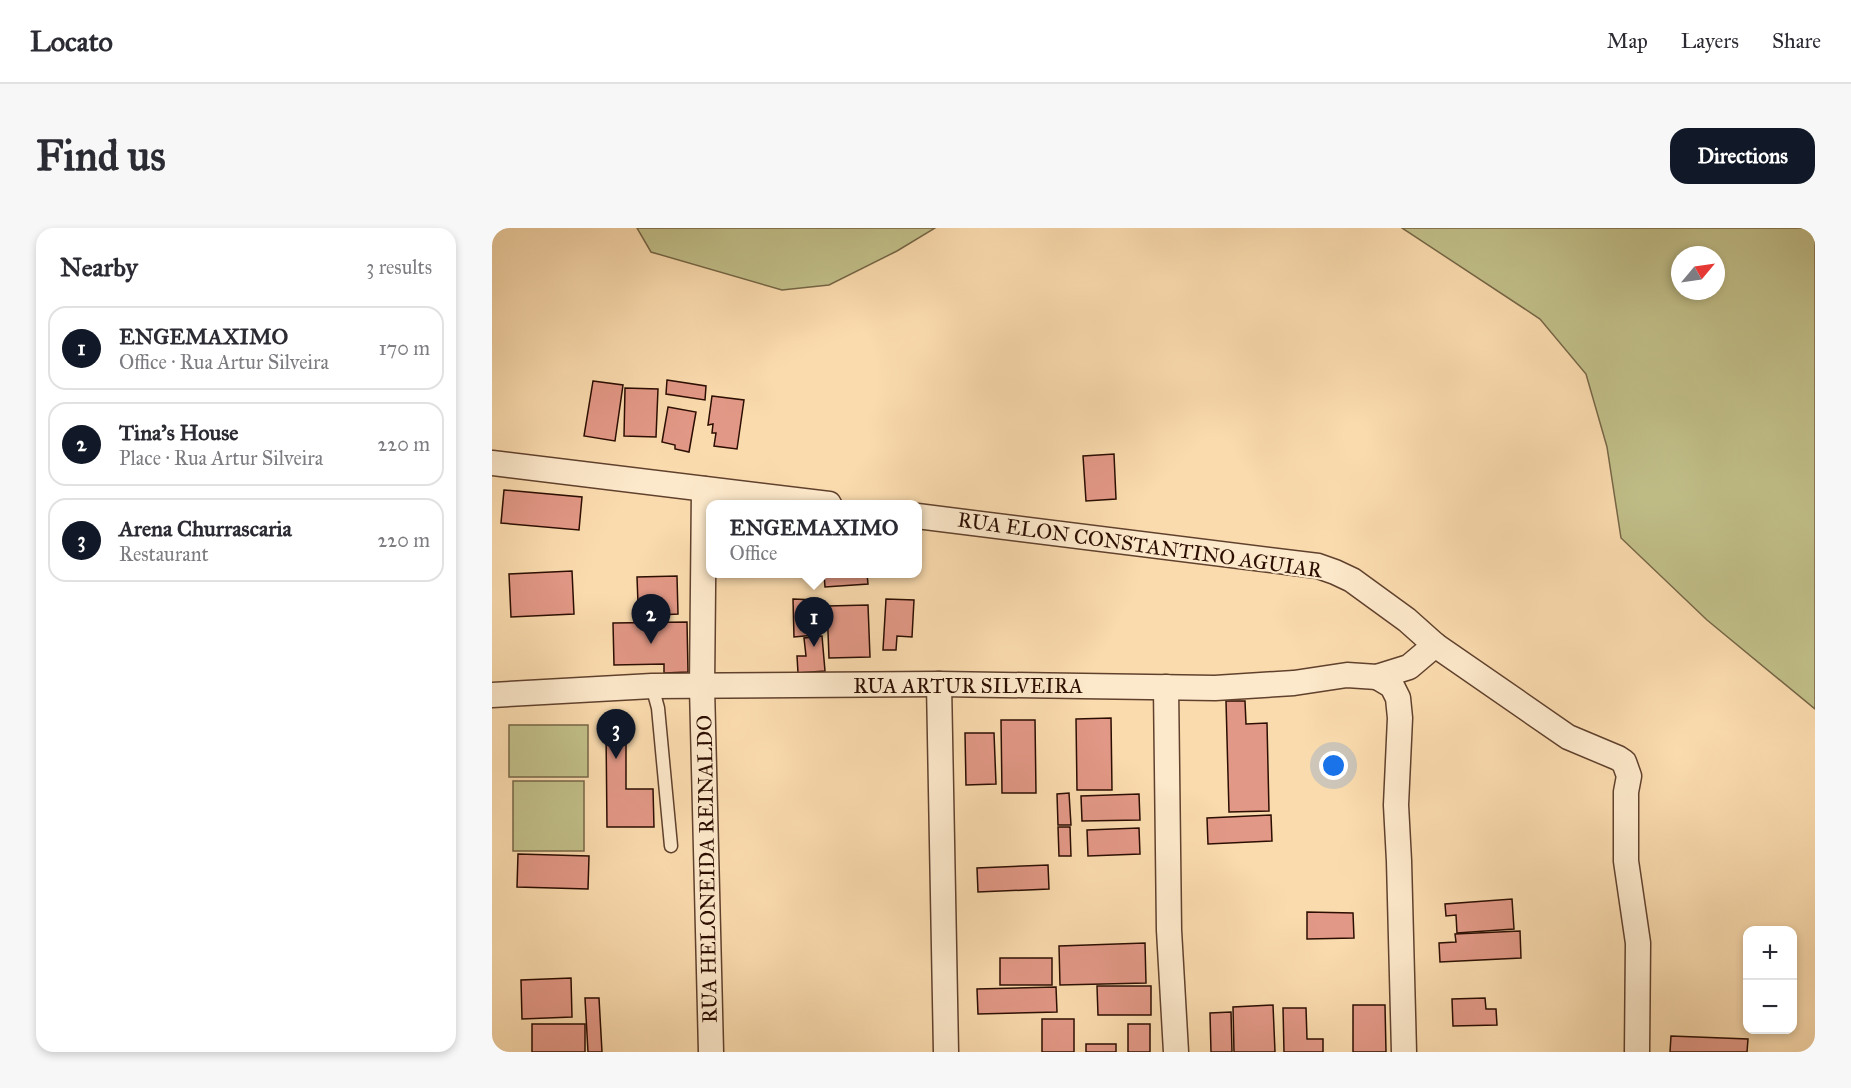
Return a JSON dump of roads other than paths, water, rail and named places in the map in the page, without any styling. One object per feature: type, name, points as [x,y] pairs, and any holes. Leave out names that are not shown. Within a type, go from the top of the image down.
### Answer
[{"type":"street","points":[[492,463],[796,500]]},
{"type":"street","name":"RUA HELONEIDA REINALDO","points":[[704,489],[702,687],[711,1052]]},
{"type":"street","name":"RUA ELON CONSTANTINO AGUIAR","points":[[922,516],[1318,566],[1352,580],[1407,620],[1435,645],[1568,737],[1624,762],[1629,776],[1626,792],[1626,861],[1638,943],[1637,1052]]},
{"type":"street","name":"RUA ARTUR SILVEIRA","points":[[492,695],[652,686],[939,684],[1215,688],[1294,683],[1347,675],[1377,677],[1409,667],[1435,645]]},
{"type":"street","points":[[1377,677],[1392,686],[1398,698],[1401,718],[1396,805],[1404,1052]]},
{"type":"street","points":[[939,684],[946,1052]]},
{"type":"street","points":[[1167,687],[1169,930],[1176,1052]]},
{"type":"lane","points":[[652,686],[658,708],[671,846]]},
{"type":"place","name":"Tina's House","points":[[651,644]]},
{"type":"place","name":"ENGEMAXIMO","points":[[814,647]]},
{"type":"place","name":"Arena Churrascaria","points":[[616,759]]}]
